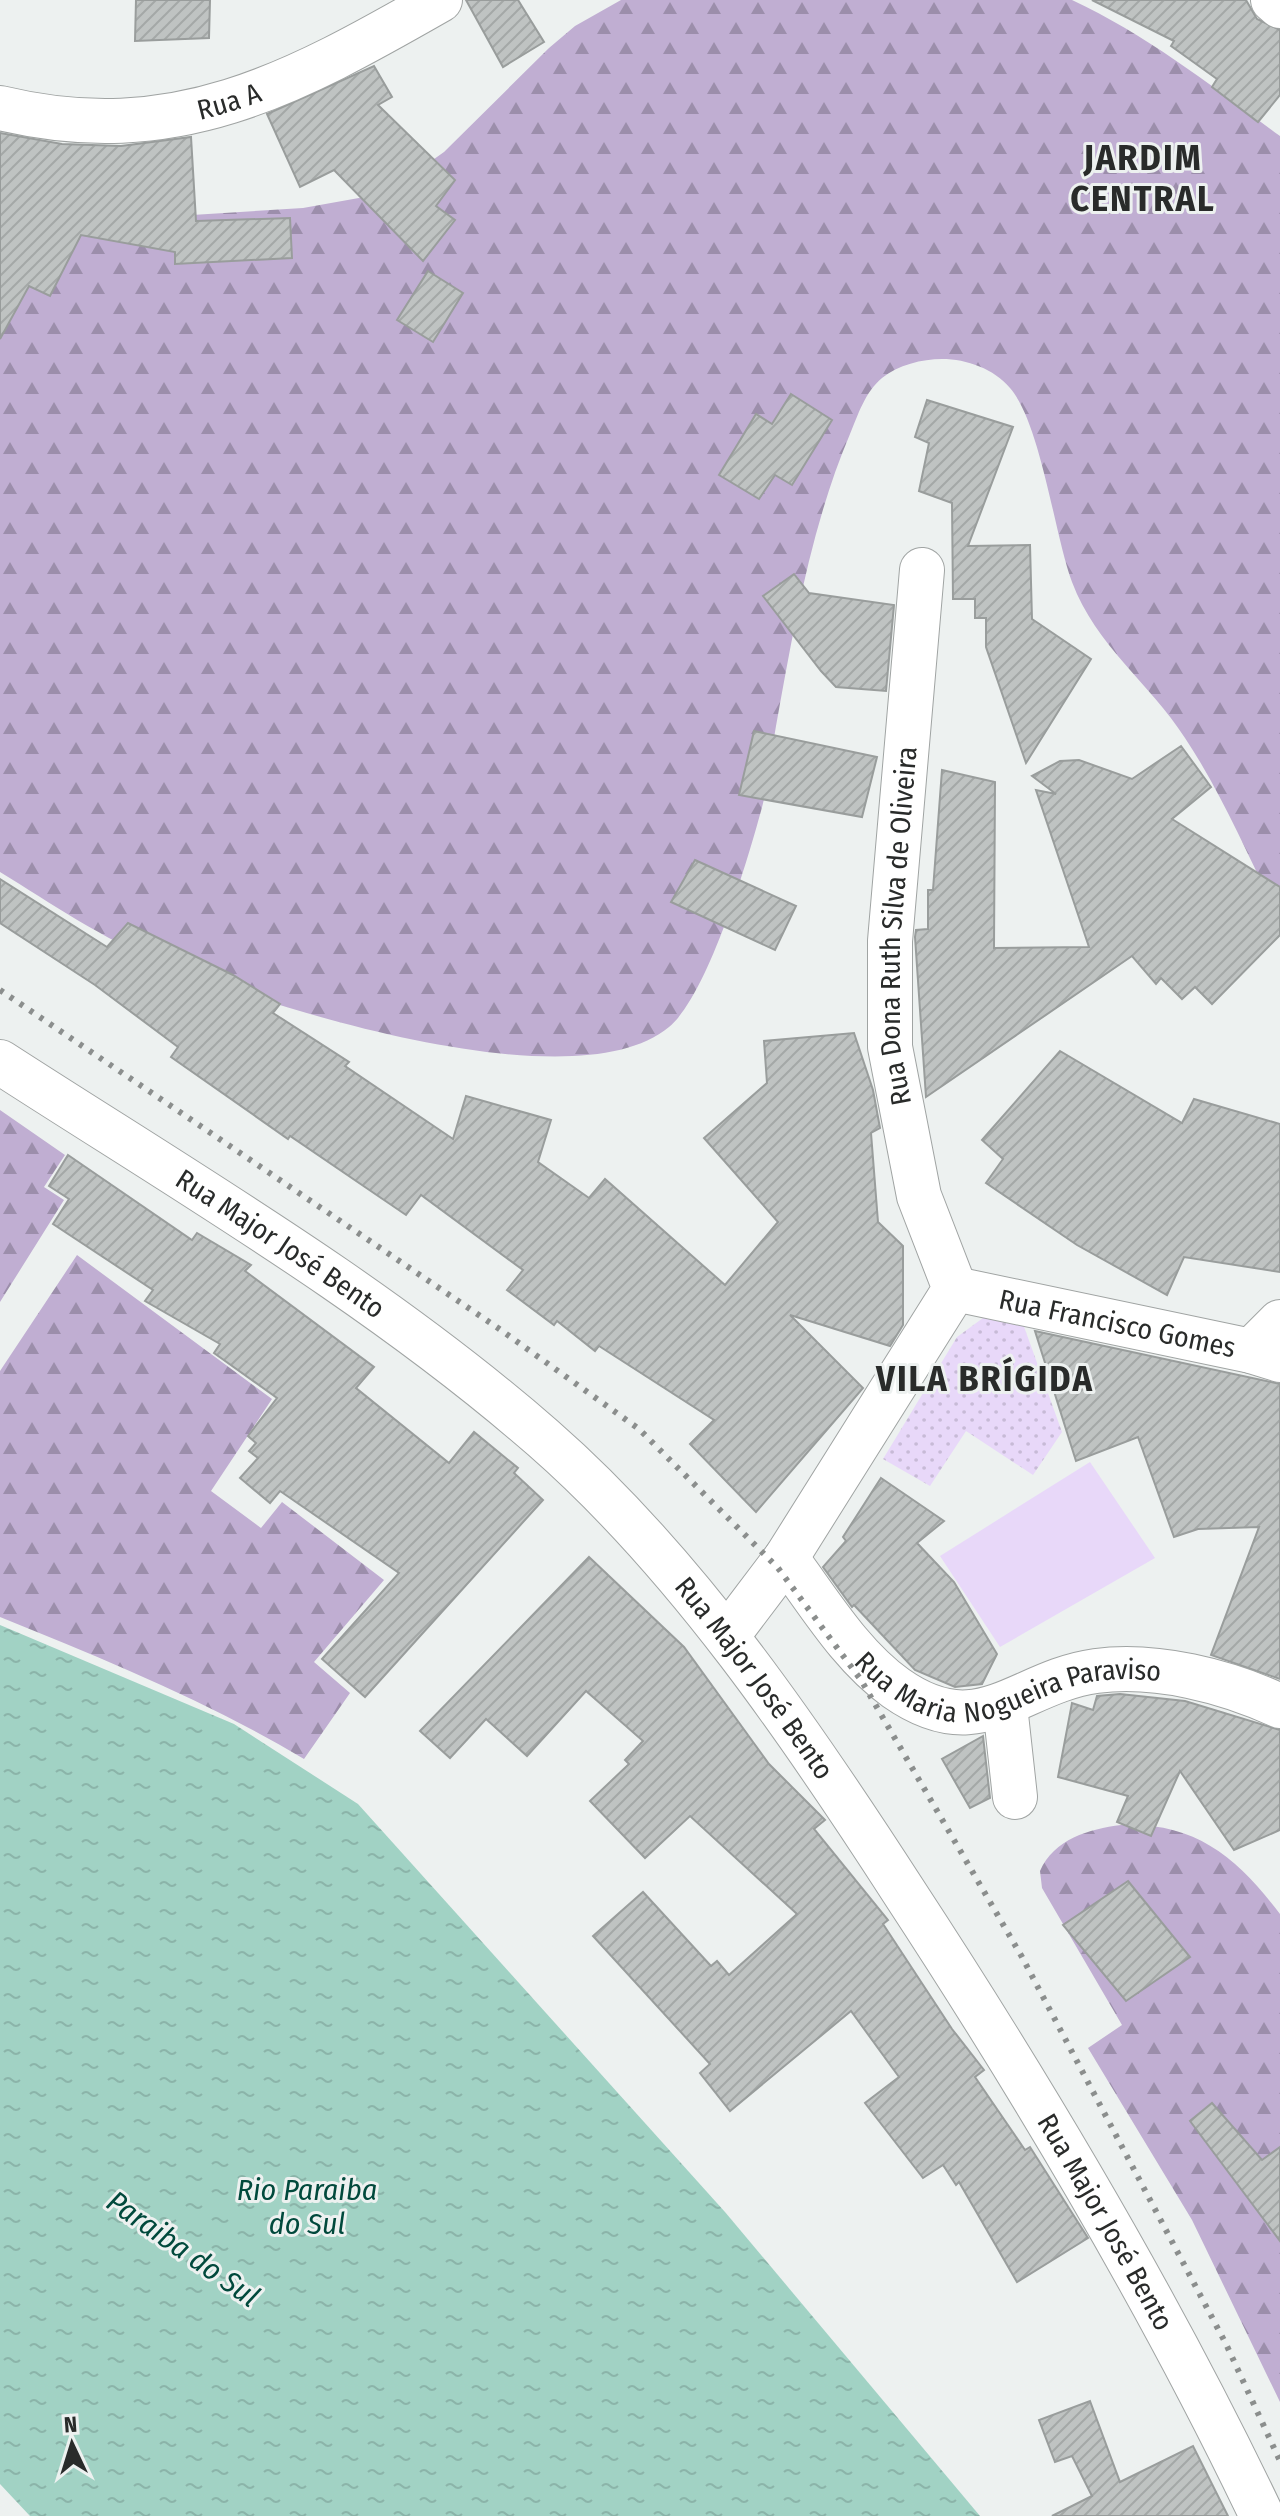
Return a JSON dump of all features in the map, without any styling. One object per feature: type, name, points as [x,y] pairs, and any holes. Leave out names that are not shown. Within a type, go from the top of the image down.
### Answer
[{"type":"street","name":"Rua A","points":[[0,108],[107,123],[207,111],[361,45],[440,0]]},
{"type":"street","points":[[1273,0],[1280,6]]},
{"type":"street","name":"Rua Dona Ruth Silva de Oliveira","points":[[922,570],[890,941],[890,1047],[919,1196],[955,1289]]},
{"type":"street","name":"Rua Major José Bento","points":[[0,1062],[365,1300],[458,1368],[546,1441],[621,1515],[727,1636],[851,1810],[1062,2145],[1212,2412],[1262,2516]]},
{"type":"street","points":[[727,1636],[786,1558],[955,1289]]},
{"type":"street","name":"Rua Francisco Gomes","points":[[955,1289],[1270,1344]]},
{"type":"street","name":"Rua Maria Nogueira Paraviso","points":[[786,1558],[853,1647],[896,1687],[933,1708],[963,1713],[1005,1706],[1070,1676],[1126,1671],[1222,1683],[1280,1706]]},
{"type":"street","points":[[1005,1706],[1015,1797]]},
{"type":"shaded area","points":[[1018,1310],[1062,1432],[1033,1475],[966,1431],[930,1486],[883,1459],[957,1337],[983,1318]]},
{"type":"shaded area","points":[[1090,1462],[1155,1558],[1000,1647],[940,1556]]},
{"type":"green space","points":[[621,0],[1072,0],[1153,45],[1280,136],[1280,919],[1199,760],[1171,718],[1109,645],[1082,605],[1065,561],[1038,452],[1021,405],[1004,381],[988,370],[970,363],[942,359],[910,364],[888,373],[871,390],[856,419],[836,469],[805,577],[766,790],[746,862],[712,958],[684,1011],[669,1027],[624,1049],[564,1056],[494,1053],[418,1041],[270,1002],[160,962],[98,932],[0,872],[0,197],[176,216],[303,208],[370,196],[396,186],[444,152],[549,48],[575,26]]},
{"type":"green space","points":[[0,1110],[65,1155],[44,1187],[64,1200],[0,1302]]},
{"type":"green space","points":[[77,1255],[272,1399],[211,1491],[261,1528],[282,1502],[384,1580],[314,1662],[350,1693],[304,1759],[193,1700],[0,1617],[0,1371]]},
{"type":"green space","points":[[1121,1825],[1171,1830],[1212,1847],[1247,1876],[1280,1914],[1280,2402],[1192,2220],[1088,2048],[1122,2025],[1042,1888],[1040,1871],[1063,1843],[1097,1829]]},
{"type":"water","name":"Rio Paraiba do Sul","points":[[0,1625],[234,1724],[358,1804],[725,2212],[980,2516],[30,2516],[0,2484]]},
{"type":"building","points":[[136,0],[210,0],[209,38],[135,41]]},
{"type":"building","points":[[466,0],[518,0],[544,42],[503,67]]},
{"type":"building","points":[[1092,0],[1246,0],[1257,19],[1280,30],[1280,95],[1258,122],[1212,87],[1217,79],[1171,46],[1174,41]]},
{"type":"building","points":[[374,66],[392,97],[378,105],[455,180],[436,206],[455,220],[423,261],[334,170],[300,187],[267,114]]},
{"type":"building","points":[[0,133],[62,144],[121,146],[191,137],[196,221],[290,218],[292,258],[175,264],[175,252],[81,235],[50,296],[29,286],[0,339]]},
{"type":"building","points":[[428,271],[463,293],[433,342],[397,320]]},
{"type":"building","points":[[791,394],[832,420],[792,485],[775,475],[759,499],[719,475],[756,414],[772,424]]},
{"type":"building","points":[[927,400],[1013,427],[968,546],[1030,545],[1032,619],[1091,659],[1026,763],[986,647],[986,618],[975,618],[975,599],[953,599],[952,503],[919,491],[929,443],[915,437]]},
{"type":"building","points":[[794,574],[809,593],[894,605],[886,691],[836,687],[821,671],[763,596]]},
{"type":"building","points":[[754,731],[877,757],[862,817],[739,795]]},
{"type":"building","points":[[1181,746],[1211,787],[1172,819],[1280,887],[1280,935],[1212,1004],[1195,987],[1182,999],[1161,978],[1156,984],[1132,956],[926,1097],[915,937],[916,930],[928,929],[928,890],[933,890],[942,770],[995,782],[994,948],[1089,947],[1036,790],[1056,794],[1032,776],[1060,761],[1079,760],[1132,779]]},
{"type":"building","points":[[695,860],[796,906],[775,950],[671,902]]},
{"type":"building","points":[[0,879],[107,947],[128,923],[233,975],[280,1004],[273,1013],[349,1062],[345,1066],[453,1139],[466,1096],[551,1120],[538,1162],[589,1198],[605,1179],[725,1285],[778,1222],[704,1138],[767,1083],[764,1041],[854,1033],[873,1090],[880,1128],[871,1133],[878,1222],[903,1246],[903,1325],[890,1346],[790,1315],[863,1388],[756,1512],[690,1444],[714,1420],[599,1346],[595,1351],[557,1321],[554,1325],[507,1290],[523,1270],[421,1195],[406,1215],[290,1136],[288,1139],[171,1057],[178,1047],[95,985],[0,923]]},
{"type":"building","points":[[1060,1051],[1182,1123],[1194,1099],[1280,1124],[1280,1272],[1184,1257],[1167,1295],[1077,1245],[986,1183],[1003,1159],[982,1140]]},
{"type":"building","points":[[68,1155],[192,1240],[197,1233],[251,1265],[245,1271],[374,1367],[356,1388],[449,1463],[474,1432],[518,1468],[514,1473],[543,1500],[365,1697],[322,1659],[399,1573],[280,1491],[270,1503],[240,1478],[258,1458],[249,1451],[256,1443],[248,1436],[277,1398],[214,1353],[220,1344],[145,1301],[153,1290],[53,1224],[69,1199],[49,1186]]},
{"type":"building","points":[[1035,1331],[1280,1384],[1280,1679],[1211,1655],[1259,1527],[1198,1529],[1174,1537],[1138,1437],[1076,1461]]},
{"type":"building","points":[[881,1478],[944,1521],[917,1543],[954,1582],[997,1654],[982,1684],[955,1687],[915,1670],[854,1605],[852,1607],[823,1567],[846,1541],[843,1537]]},
{"type":"building","points":[[589,1557],[684,1647],[769,1764],[825,1820],[814,1829],[888,1920],[883,1924],[952,2029],[984,2070],[975,2077],[1025,2150],[1030,2147],[1088,2238],[1017,2282],[959,2182],[956,2185],[943,2165],[923,2178],[865,2103],[899,2077],[851,2011],[730,2111],[700,2073],[710,2064],[593,1936],[643,1892],[711,1966],[717,1961],[729,1975],[797,1914],[690,1816],[645,1858],[590,1801],[629,1764],[625,1760],[643,1741],[586,1691],[527,1756],[486,1719],[450,1758],[420,1731]]},
{"type":"building","points":[[1120,1694],[1185,1701],[1280,1730],[1280,1830],[1234,1850],[1180,1771],[1151,1836],[1117,1822],[1128,1796],[1058,1777],[1072,1703],[1093,1710],[1097,1696]]},
{"type":"building","points":[[983,1736],[990,1798],[970,1808],[942,1759]]},
{"type":"building","points":[[1128,1881],[1190,1957],[1126,2001],[1063,1925]]},
{"type":"building","points":[[1212,2103],[1262,2160],[1280,2147],[1280,2241],[1190,2121]]},
{"type":"building","points":[[1090,2401],[1120,2482],[1193,2446],[1228,2516],[1052,2516],[1092,2496],[1072,2456],[1055,2462],[1039,2420]]},
{"type":"railway","points":[[0,990],[498,1328],[639,1429],[778,1568],[861,1680],[1022,1957],[1226,2344],[1280,2461]]},
{"type":"district","name":"JARDIM CENTRAL","points":[[1143,178]]},
{"type":"district","name":"VILA BRÍGIDA","points":[[985,1379]]},
{"type":"water label","name":"Paraiba do Sul","points":[[183,2249]]}]
